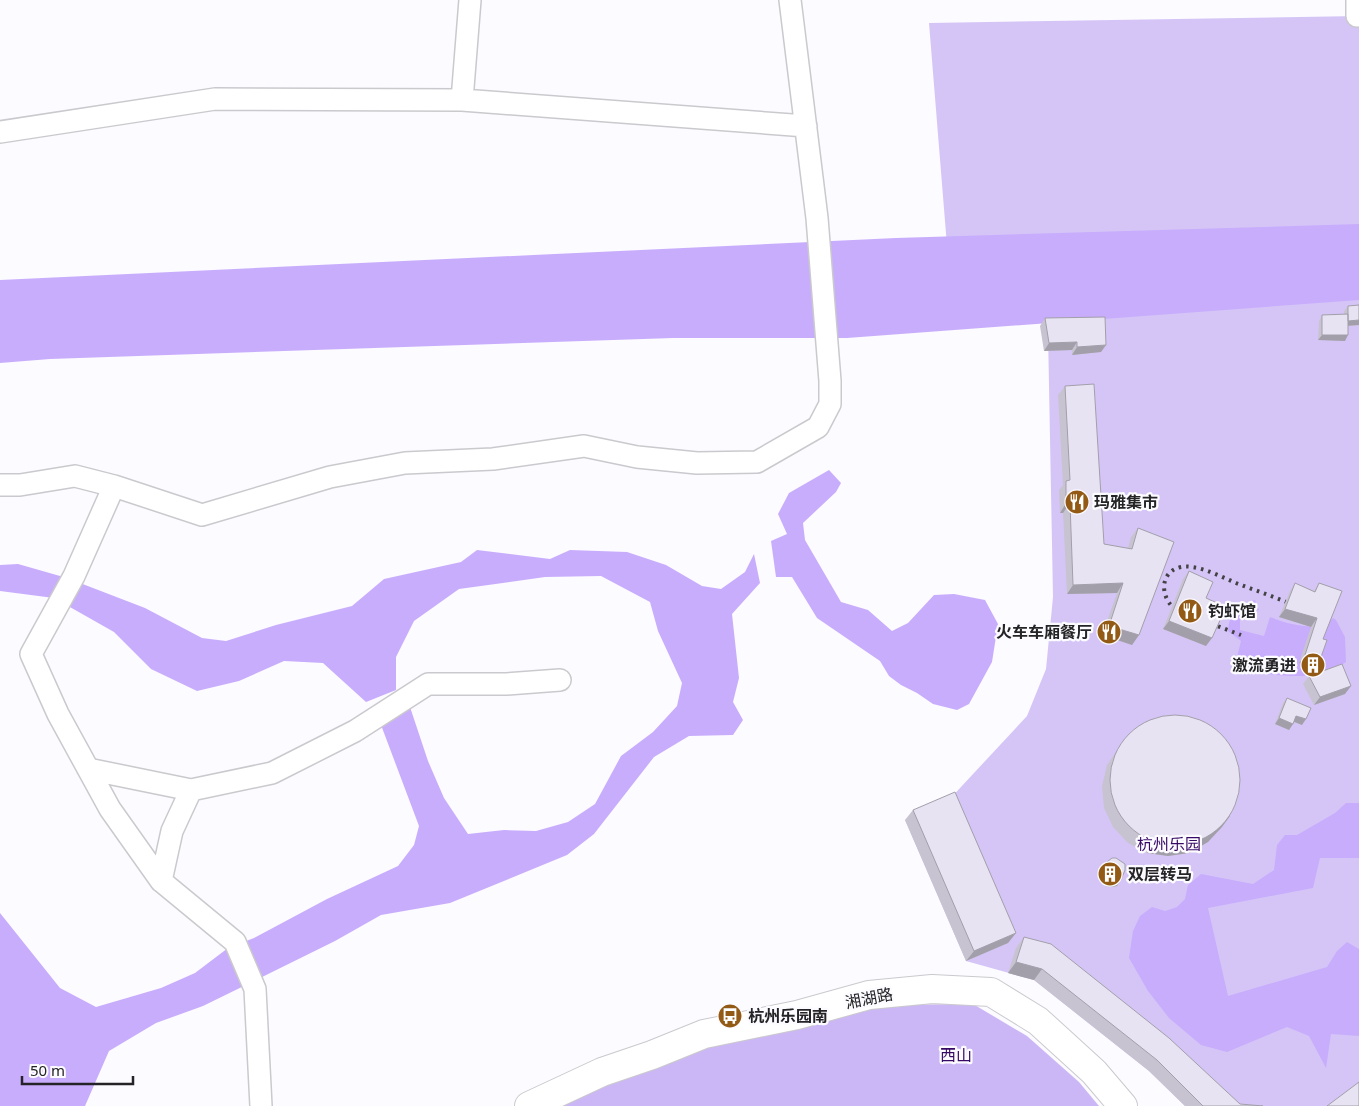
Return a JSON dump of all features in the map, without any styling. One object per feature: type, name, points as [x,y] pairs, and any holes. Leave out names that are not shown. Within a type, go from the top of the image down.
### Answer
[{"type":"main road","name":"湘湖路","points":[[529,1106],[602,1072],[652,1055],[704,1034],[797,1015],[869,995],[932,989],[991,992],[1038,1021],[1094,1072],[1123,1106]]},
{"type":"street","points":[[462,100],[470,0]]},
{"type":"street","points":[[0,485],[20,485],[75,476],[114,486],[202,515],[340,475],[405,463],[493,458],[584,446],[637,457],[697,463],[757,462],[818,426],[830,404],[826,338],[818,227],[790,0]]},
{"type":"street","points":[[0,132],[215,99],[462,100],[806,126]]},
{"type":"street","points":[[114,486],[74,576],[31,654],[58,714],[110,809],[161,880],[235,942],[255,989],[261,1106]]},
{"type":"street","points":[[88,769],[191,790],[272,773],[355,731],[428,684],[506,684],[560,680]]},
{"type":"street","points":[[161,880],[172,831],[191,790]]},
{"type":"green space","name":"杭州乐园","points":[[1359,16],[1359,1106],[1185,1106],[1149,1071],[1034,980],[966,961],[905,820],[947,802],[1027,716],[1046,669],[1053,597],[1047,279],[950,283],[929,23]]},
{"type":"green space","name":"西山","points":[[973,1004],[1027,1036],[1079,1082],[1099,1106],[553,1106],[705,1044],[875,1005]]},
{"type":"shaded area","points":[[1359,224],[1359,300],[847,338],[673,338],[50,359],[0,363],[0,280],[896,238]]},
{"type":"shaded area","points":[[829,470],[841,483],[836,492],[803,523],[805,540],[841,602],[868,610],[892,631],[908,623],[934,595],[954,594],[985,600],[998,624],[992,662],[969,704],[957,710],[933,704],[901,685],[889,676],[880,661],[817,618],[792,577],[776,577],[771,541],[787,534],[778,514],[789,493]]},
{"type":"shaded area","points":[[477,550],[550,559],[570,550],[627,552],[666,565],[702,586],[721,589],[745,572],[754,554],[760,583],[732,614],[739,678],[733,702],[743,720],[733,735],[689,736],[654,757],[594,834],[567,855],[450,903],[381,915],[335,941],[203,1006],[156,1023],[109,1051],[85,1106],[0,1106],[0,913],[60,988],[96,1007],[161,988],[195,973],[228,948],[254,938],[327,899],[398,866],[414,845],[419,826],[378,717],[410,707],[428,761],[444,798],[468,834],[504,830],[536,831],[568,822],[595,804],[621,756],[653,732],[677,706],[682,683],[658,631],[650,602],[601,576],[545,577],[459,589],[414,621],[396,657],[396,690],[366,702],[323,663],[284,661],[239,681],[197,691],[151,669],[114,632],[54,598],[0,591],[0,565],[18,564],[67,578],[145,608],[202,638],[226,641],[276,625],[352,606],[384,579],[461,562]]},
{"type":"shaded area","points":[[1255,600],[1259,610],[1240,620],[1240,630],[1264,636],[1270,617],[1302,626],[1327,623],[1333,618],[1345,637],[1346,662],[1321,674],[1307,676],[1277,675],[1234,669],[1241,641],[1228,631],[1230,619],[1239,606]]},
{"type":"shaded area","points":[[1346,803],[1359,803],[1359,858],[1320,858],[1313,888],[1208,908],[1228,996],[1327,967],[1337,951],[1347,942],[1359,949],[1359,1036],[1331,1034],[1326,1068],[1309,1036],[1287,1027],[1227,1052],[1201,1045],[1169,1018],[1148,991],[1129,958],[1133,931],[1140,916],[1152,907],[1165,911],[1177,907],[1185,899],[1188,885],[1201,874],[1253,884],[1274,870],[1277,845],[1285,835],[1297,835],[1335,813]]},
{"type":"building","points":[[1359,305],[1359,320],[1348,321],[1348,306]]},
{"type":"building","points":[[1348,314],[1348,335],[1322,335],[1322,315]]},
{"type":"building","points":[[1105,317],[1106,345],[1077,347],[1077,342],[1049,343],[1045,318]]},
{"type":"building","points":[[1094,384],[1104,544],[1132,549],[1138,528],[1174,542],[1139,635],[1109,626],[1123,583],[1073,585],[1070,503],[1066,503],[1066,481],[1070,480],[1065,386]]},
{"type":"building","name":"钓虾馆","points":[[1189,571],[1213,582],[1206,598],[1226,607],[1212,638],[1169,621]]},
{"type":"building","points":[[1295,583],[1315,592],[1319,583],[1342,591],[1323,639],[1327,640],[1320,660],[1305,655],[1317,618],[1285,609]]},
{"type":"building","points":[[1342,664],[1351,686],[1320,697],[1309,676]]},
{"type":"building","points":[[1287,698],[1311,708],[1306,719],[1296,716],[1293,724],[1279,718]]},
{"type":"building","points":[[1175,715],[1200,720],[1221,734],[1235,755],[1240,780],[1235,805],[1221,826],[1200,840],[1175,845],[1150,840],[1129,826],[1115,805],[1110,780],[1115,755],[1129,734],[1150,720]]},
{"type":"building","points":[[955,792],[1016,933],[974,951],[913,810]]},
{"type":"building","name":"双层转马","points":[[1112,858],[1116,858],[1125,864],[1121,880],[1108,880],[1103,872],[1103,867]]},
{"type":"building","points":[[1024,937],[1051,944],[1169,1038],[1240,1104],[1263,1106],[1203,1106],[1157,1060],[1042,969],[1016,962]]},
{"type":"building","points":[[1359,1082],[1359,1106],[1327,1106]]},
{"type":"railway","points":[[1182,614],[1167,600],[1164,591],[1167,576],[1173,570],[1181,567],[1192,567],[1209,571],[1298,607]]},
{"type":"railway","points":[[1204,621],[1241,635]]},
{"type":"place","name":"玛雅集市","points":[[1077,502]]},
{"type":"place","name":"钓虾馆","points":[[1190,611]]},
{"type":"place","name":"火车车厢餐厅","points":[[1109,632]]},
{"type":"place","name":"激流勇进","points":[[1313,665]]},
{"type":"place","name":"双层转马","points":[[1110,874]]},
{"type":"place","name":"杭州乐园南","points":[[730,1016]]}]
